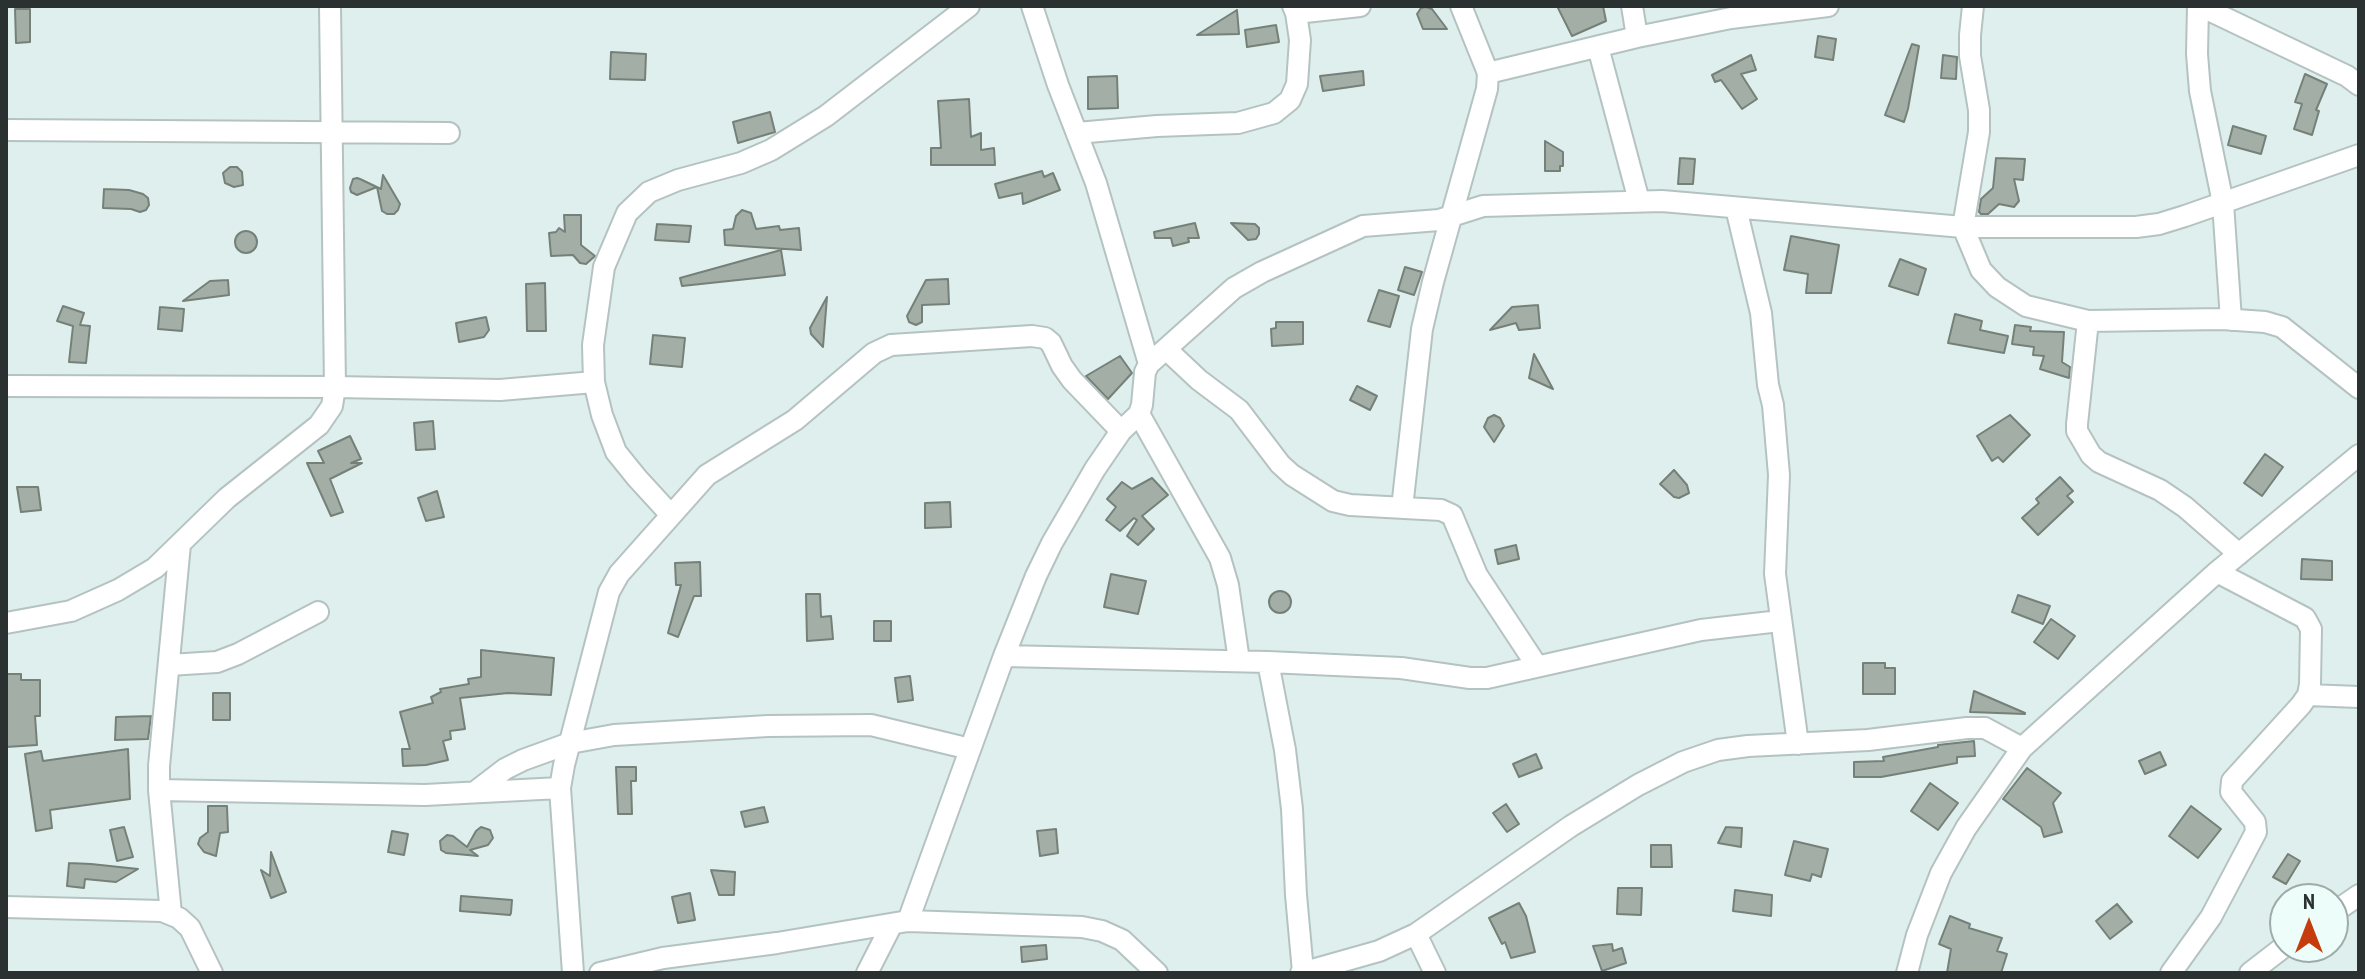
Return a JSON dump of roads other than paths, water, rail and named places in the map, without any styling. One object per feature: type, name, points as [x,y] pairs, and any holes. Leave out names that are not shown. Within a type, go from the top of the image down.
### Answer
[{"type":"street","points":[[6,623],[71,611],[118,590],[155,568],[227,498],[319,425],[332,406],[335,387],[330,6]]},
{"type":"street","points":[[670,514],[616,452],[594,382],[593,345],[604,267],[627,213],[649,192],[678,180],[741,163],[771,150],[826,116],[969,6]]},
{"type":"street","points":[[1032,6],[1096,183],[1149,364]]},
{"type":"street","points":[[1077,133],[1238,123],[1274,113],[1290,100],[1297,84],[1300,40],[1295,10],[1360,6]]},
{"type":"street","points":[[1402,508],[1422,329],[1487,89],[1488,73],[1461,6]]},
{"type":"street","points":[[1632,6],[1637,37]]},
{"type":"street","points":[[1488,73],[1731,18],[1828,6]]},
{"type":"street","points":[[1973,6],[1970,56],[1979,110],[1979,132],[1963,227],[1981,270],[1997,287],[2026,306],[2088,321],[2265,322],[2282,327],[2359,388]]},
{"type":"street","points":[[2231,320],[2223,203],[2200,91],[2197,54],[2199,6],[2347,76],[2359,85]]},
{"type":"street","points":[[1598,47],[1639,201]]},
{"type":"street","points":[[6,130],[449,133]]},
{"type":"street","points":[[867,973],[900,922],[1004,656],[1052,543],[1095,469],[1121,431],[1139,414],[1149,364],[1234,288],[1262,272],[1363,226],[1439,220],[1483,206],[1639,201],[1963,227],[2136,227],[2159,224],[2359,155]]},
{"type":"street","points":[[1736,208],[1761,313],[1768,385],[1775,420],[1779,475],[1775,574],[1798,744]]},
{"type":"street","points":[[2088,321],[2077,431],[2091,455],[2099,462],[2160,490],[2185,507],[2239,554]]},
{"type":"street","points":[[573,973],[560,788],[609,592],[619,574],[707,475],[795,420],[874,353],[891,345],[1032,336],[1045,338],[1072,380],[1121,431]]},
{"type":"street","points":[[1166,349],[1199,380],[1239,410],[1292,475],[1333,501],[1350,505],[1441,510],[1452,515],[1477,575],[1537,666]]},
{"type":"street","points":[[6,386],[500,390],[594,382]]},
{"type":"street","points":[[1139,414],[1220,558],[1228,585],[1239,661]]},
{"type":"street","points":[[1907,973],[1917,935],[1941,873],[1966,828],[2022,748],[2217,572],[2359,455]]},
{"type":"street","points":[[171,914],[159,766],[180,544]]},
{"type":"street","points":[[2171,973],[2211,917],[2256,832],[2255,822],[2231,792],[2232,781],[2308,695],[2311,629],[2305,618],[2217,572]]},
{"type":"street","points":[[169,665],[217,662],[318,612]]},
{"type":"street","points":[[1004,656],[1401,668],[1487,678],[1701,630],[1780,621]]},
{"type":"street","points":[[1268,662],[1285,750],[1292,809],[1302,973],[1379,951],[1416,934],[1571,826],[1638,785],[1683,762],[1718,750],[1868,740],[1967,728],[1985,728],[2022,748]]},
{"type":"street","points":[[2308,695],[2359,697]]},
{"type":"street","points":[[475,792],[505,769],[570,743],[614,735],[753,727],[871,725],[970,749]]},
{"type":"street","points":[[159,790],[425,795],[560,788]]},
{"type":"street","points":[[6,907],[162,911],[179,918],[190,928],[212,973]]},
{"type":"street","points":[[600,973],[663,958],[900,922],[1082,927],[1122,940],[1157,973]]},
{"type":"street","points":[[1416,934],[1435,973]]},
{"type":"street","points":[[2250,973],[2269,958]]}]
